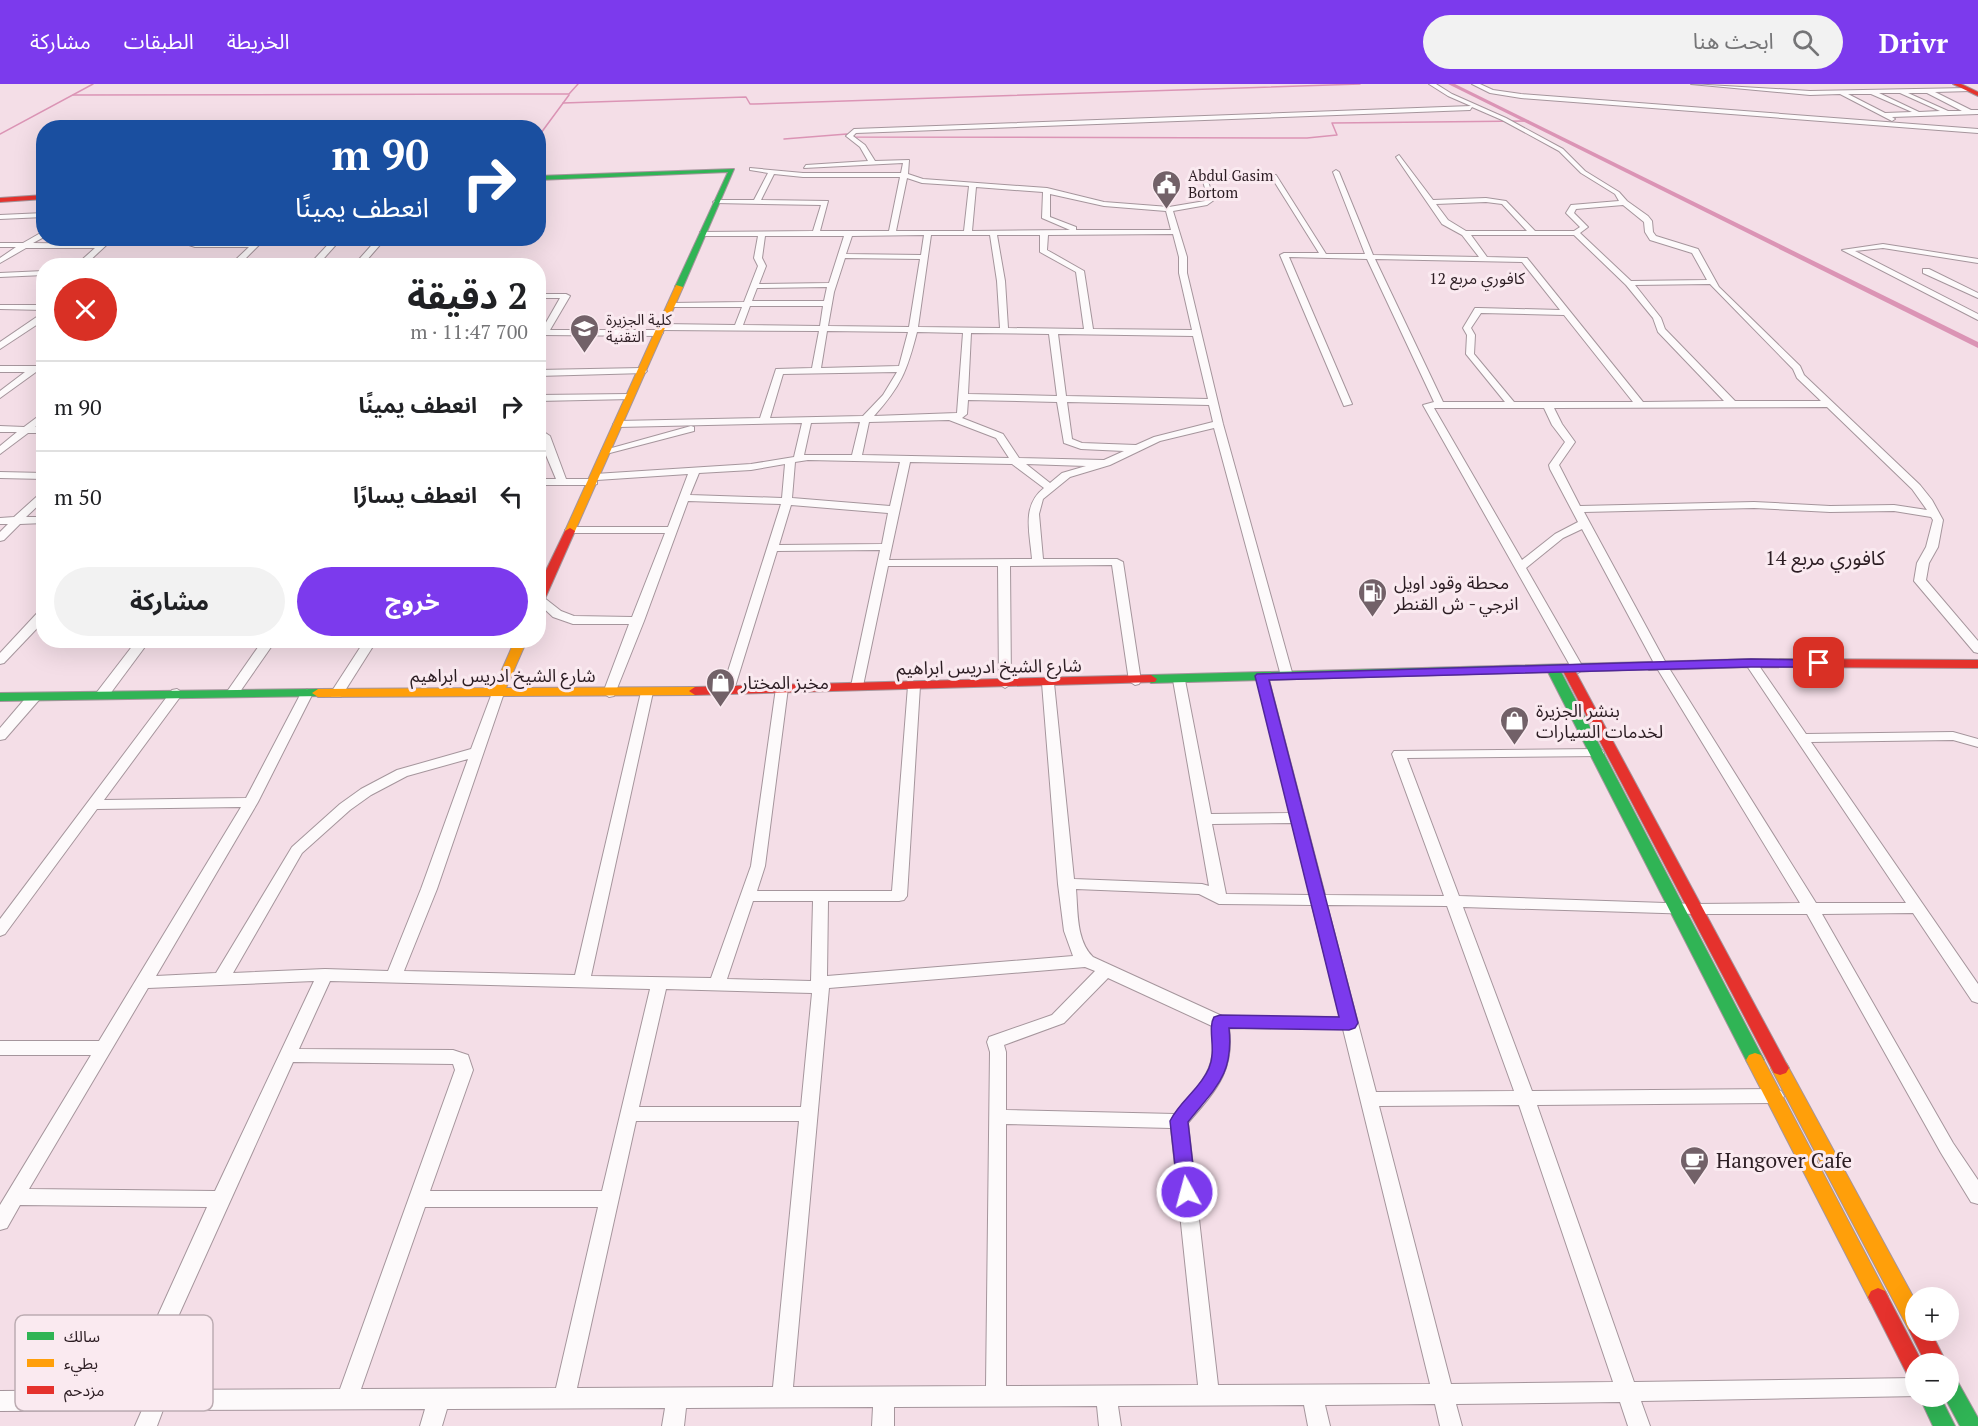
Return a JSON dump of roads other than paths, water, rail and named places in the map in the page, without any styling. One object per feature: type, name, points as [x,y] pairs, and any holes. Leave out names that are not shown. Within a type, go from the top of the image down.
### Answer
[{"type":"street","points":[[1432,84],[1450,96],[1482,109],[1561,150],[1586,175],[1617,193],[1623,203],[1645,218],[1653,237],[1695,251],[1699,255],[1711,282],[1797,368],[1800,376],[1916,488],[1936,515],[1938,520],[1932,547],[1923,563],[1920,581],[1978,649]]},
{"type":"street","points":[[1475,84],[1492,92],[1521,96],[1978,131]]},
{"type":"street","points":[[1695,84],[1825,92],[1971,89]]},
{"type":"street","points":[[1758,84],[1768,90]]},
{"type":"street","points":[[1854,84],[1920,115]]},
{"type":"street","points":[[1892,84],[1978,126]]},
{"type":"street","points":[[1809,86],[1825,92]]},
{"type":"street","points":[[1926,90],[1975,112]]},
{"type":"street","points":[[1839,92],[1904,126]]},
{"type":"street","points":[[872,162],[863,146],[849,136],[854,131],[1457,107],[1482,109]]},
{"type":"street","points":[[1885,115],[1975,112]]},
{"type":"street","points":[[1399,157],[1445,222],[1465,233],[1484,257]]},
{"type":"street","points":[[546,178],[846,166],[872,162],[907,161],[892,233]]},
{"type":"street","points":[[742,170],[810,176],[904,176],[917,180],[1047,190],[1098,204],[1169,209],[1207,203],[1212,199],[1203,176],[1274,176],[1324,256]]},
{"type":"street","points":[[546,583],[717,202],[742,170]]},
{"type":"street","points":[[757,202],[771,172]]},
{"type":"street","points":[[1336,172],[1370,257],[1440,405]]},
{"type":"street","points":[[968,233],[973,185]]},
{"type":"street","points":[[1047,190],[1046,218],[1081,232]]},
{"type":"street","points":[[0,200],[36,198]]},
{"type":"street","points":[[1432,202],[1486,200],[1504,202],[1533,233]]},
{"type":"street","points":[[717,202],[825,203],[816,233]]},
{"type":"street","points":[[1465,233],[1576,233],[1584,227],[1570,213],[1574,207],[1623,203]]},
{"type":"street","points":[[1169,209],[1218,424],[1287,676]]},
{"type":"street","points":[[0,217],[36,216]]},
{"type":"street","points":[[0,224],[13,217]]},
{"type":"street","points":[[993,232],[1001,281],[1004,331]]},
{"type":"street","points":[[1044,232],[1043,250],[1080,271],[1089,332]]},
{"type":"street","points":[[703,234],[1176,232]]},
{"type":"street","points":[[738,328],[762,266],[758,258],[762,233]]},
{"type":"street","points":[[816,370],[832,285],[849,233]]},
{"type":"street","points":[[856,459],[865,420],[887,396],[903,369],[913,330],[927,233]]},
{"type":"street","points":[[1576,233],[1629,283],[1657,318],[1661,330],[1732,404]]},
{"type":"street","points":[[0,261],[36,237]]},
{"type":"street","points":[[0,245],[36,245]]},
{"type":"street","points":[[88,258],[101,246]]},
{"type":"street","points":[[242,258],[255,246]]},
{"type":"street","points":[[320,258],[331,246]]},
{"type":"street","points":[[364,258],[375,246]]},
{"type":"street","points":[[1978,261],[1882,246],[1846,250],[1978,317]]},
{"type":"street","points":[[1347,404],[1284,255],[1484,257],[1524,260],[1640,405]]},
{"type":"street","points":[[842,256],[924,257]]},
{"type":"street","points":[[1894,275],[1926,271],[1934,265],[1938,256]]},
{"type":"street","points":[[1926,271],[1978,296]]},
{"type":"street","points":[[1,276],[36,274]]},
{"type":"street","points":[[1629,283],[1711,282]]},
{"type":"street","points":[[754,286],[832,285]]},
{"type":"street","points":[[546,296],[566,296],[546,330]]},
{"type":"street","points":[[671,305],[828,303]]},
{"type":"street","points":[[1960,308],[1978,306]]},
{"type":"street","points":[[0,308],[36,308]]},
{"type":"street","points":[[1512,405],[1470,354],[1472,339],[1467,328],[1468,324],[1478,310],[1568,313]]},
{"type":"street","points":[[0,346],[36,323]]},
{"type":"street","points":[[546,333],[738,328],[1198,333]]},
{"type":"street","points":[[618,424],[952,418],[962,414],[967,331]]},
{"type":"street","points":[[1053,332],[1067,441],[1081,446],[1138,448]]},
{"type":"street","points":[[0,369],[36,369]]},
{"type":"street","points":[[764,422],[779,371],[903,369]]},
{"type":"street","points":[[0,395],[36,371]]},
{"type":"street","points":[[546,373],[642,372]]},
{"type":"street","points":[[546,398],[629,397]]},
{"type":"street","points":[[963,397],[1213,402]]},
{"type":"street","points":[[1831,404],[1428,405],[1520,567],[1695,909],[1905,1302]]},
{"type":"street","points":[[1548,405],[1557,425],[1570,442],[1554,465],[1555,469],[1661,665],[1811,908],[1947,1148],[1978,1196]]},
{"type":"street","points":[[952,418],[1000,436],[1016,462],[1050,488]]},
{"type":"street","points":[[728,690],[787,501],[794,459],[807,421]]},
{"type":"street","points":[[0,452],[36,422]]},
{"type":"street","points":[[606,451],[725,422]]},
{"type":"street","points":[[1038,561],[1034,514],[1038,498],[1066,475],[1106,463],[1156,439],[1218,424]]},
{"type":"street","points":[[0,429],[36,430]]},
{"type":"street","points":[[546,439],[562,482]]},
{"type":"street","points":[[546,482],[765,466],[794,459],[1106,463]]},
{"type":"street","points":[[857,686],[905,460]]},
{"type":"street","points":[[609,693],[694,472]]},
{"type":"street","points":[[0,475],[36,476]]},
{"type":"street","points":[[685,498],[787,501],[894,510]]},
{"type":"street","points":[[0,538],[36,501]]},
{"type":"street","points":[[1578,509],[1754,505],[1830,509],[1894,508],[1936,515]]},
{"type":"street","points":[[0,521],[36,520]]},
{"type":"street","points":[[1520,567],[1559,536],[1586,524]]},
{"type":"street","points":[[570,530],[672,530]]},
{"type":"street","points":[[773,548],[886,548]]},
{"type":"street","points":[[1004,562],[1005,684]]},
{"type":"street","points":[[884,563],[1117,562],[1135,681]]},
{"type":"street","points":[[546,604],[557,614],[573,620],[638,621]]},
{"type":"street","points":[[0,660],[36,622]]},
{"type":"street","points":[[102,695],[138,648]]},
{"type":"street","points":[[232,693],[264,648]]},
{"type":"street","points":[[336,694],[366,648]]},
{"type":"street","points":[[394,975],[429,888],[498,693],[518,648]]},
{"type":"street","points":[[1751,663],[1917,908],[1972,979],[1978,997]]},
{"type":"street","name":"شارع الشيخ ادريس ابراهيم","points":[[0,697],[177,693],[609,693],[1179,680],[1751,663],[1978,664]]},
{"type":"street","points":[[1553,669],[1675,909],[1775,1096],[1907,1353]]},
{"type":"street","points":[[1262,676],[1451,1426]]},
{"type":"street","points":[[1179,680],[1219,899]]},
{"type":"street","points":[[1048,683],[1066,884],[1074,942],[1078,952],[1087,961],[1220,1022],[1349,1023]]},
{"type":"street","points":[[749,896],[899,896],[914,686]]},
{"type":"street","points":[[717,984],[758,866],[782,688]]},
{"type":"street","points":[[582,981],[647,692]]},
{"type":"street","points":[[0,930],[177,693]]},
{"type":"street","points":[[0,1222],[251,802],[307,693]]},
{"type":"street","points":[[0,736],[34,697]]},
{"type":"street","points":[[1802,738],[1953,736],[1978,743]]},
{"type":"street","points":[[220,979],[297,850],[345,807],[366,792],[402,773],[477,752]]},
{"type":"street","points":[[1597,753],[1399,754],[1526,1099],[1639,1426]]},
{"type":"street","points":[[93,805],[251,802]]},
{"type":"street","points":[[1205,819],[1297,818]]},
{"type":"street","points":[[1066,884],[1202,889],[1219,899],[1454,901],[1675,909],[1917,908]]},
{"type":"street","points":[[782,1397],[820,985],[821,896]]},
{"type":"street","points":[[145,982],[325,975],[394,975],[820,985],[1087,961]]},
{"type":"street","points":[[996,1396],[998,1052],[995,1042],[1058,1019],[1107,970]]},
{"type":"street","points":[[169,1315],[325,975]]},
{"type":"street","points":[[564,1398],[659,983]]},
{"type":"street","points":[[1209,1395],[1179,1121],[1212,1079],[1219,1066],[1223,1051],[1220,1022]]},
{"type":"street","points":[[0,1048],[104,1048]]},
{"type":"street","points":[[288,1054],[453,1057],[462,1060],[464,1070],[347,1399]]},
{"type":"street","points":[[1368,1099],[1775,1096]]},
{"type":"street","points":[[628,1114],[809,1114]]},
{"type":"street","points":[[997,1117],[1179,1121]]},
{"type":"street","points":[[15,1197],[222,1199]]},
{"type":"street","points":[[420,1199],[609,1199]]},
{"type":"street","points":[[213,1400],[1313,1395],[1905,1388]]},
{"type":"street","points":[[1313,1395],[1319,1426]]},
{"type":"street","points":[[1107,1396],[1110,1426]]},
{"type":"street","points":[[883,1426],[884,1397]]},
{"type":"street","points":[[673,1426],[677,1398]]},
{"type":"street","points":[[430,1426],[439,1399]]},
{"type":"street","points":[[0,1401],[15,1401]]},
{"type":"street","points":[[1959,1404],[1971,1426]]},
{"type":"street","points":[[1934,1407],[1944,1426]]},
{"type":"street","points":[[146,1426],[152,1411]]},
{"type":"waterway","points":[[0,134],[93,84]]},
{"type":"waterway","points":[[73,95],[569,94],[578,84]]},
{"type":"waterway","points":[[563,103],[746,97],[750,104],[754,104],[1360,84]]},
{"type":"waterway","points":[[1451,84],[1978,345]]},
{"type":"waterway","points":[[563,103],[569,95]]},
{"type":"waterway","points":[[546,126],[563,103]]},
{"type":"waterway","points":[[784,139],[847,134],[849,137],[1307,138],[1337,135],[1332,123],[1528,121]]},
{"type":"place","name":"Abdul Gasim Bortom","points":[[1167,210]]},
{"type":"place","name":"كلية الجزيرة التقنية","points":[[585,354]]},
{"type":"place","name":"محطة وقود اويل انرجي - ش القنطر","points":[[1373,618]]},
{"type":"place","name":"مخبز المختار","points":[[720,708]]},
{"type":"place","name":"بنشر الجزيرة لخدمات السيارات","points":[[1515,746]]},
{"type":"place","name":"Hangover Cafe","points":[[1695,1186]]},
{"type":"district","name":"كافوري مربع 12","points":[[1477,278]]},
{"type":"district","name":"كافوري مربع 14","points":[[1825,557]]}]
